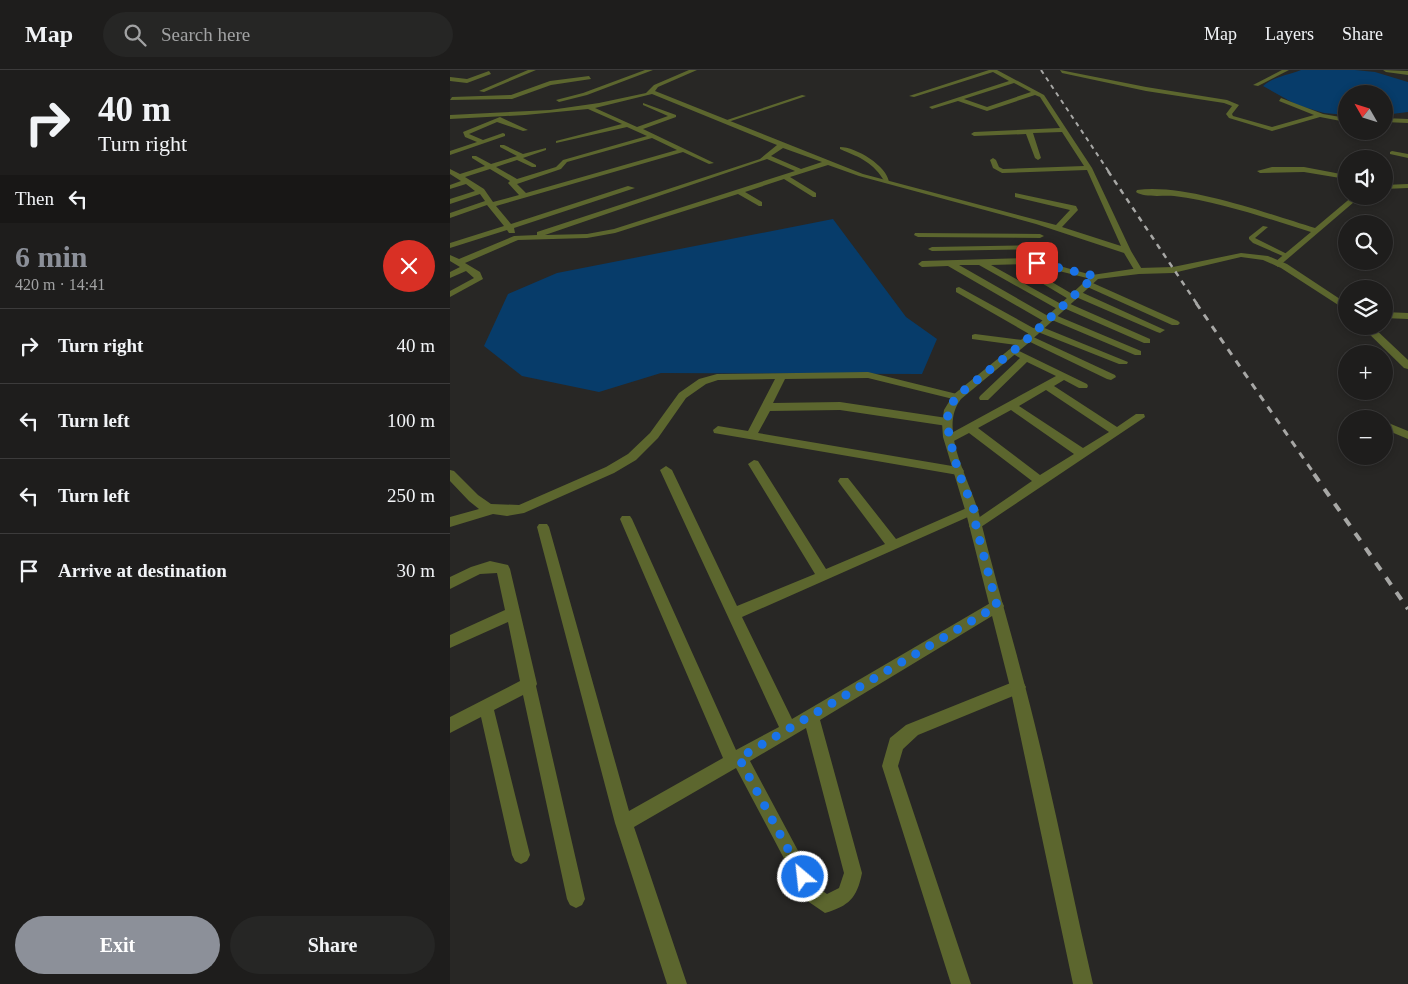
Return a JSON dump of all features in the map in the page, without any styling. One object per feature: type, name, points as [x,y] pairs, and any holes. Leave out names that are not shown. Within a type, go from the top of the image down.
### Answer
[{"type":"street","points":[[482,91],[533,70]]},
{"type":"street","points":[[593,70],[589,78],[593,91]]},
{"type":"street","points":[[559,100],[593,91],[650,70]]},
{"type":"street","points":[[652,92],[656,86],[694,70]]},
{"type":"street","points":[[912,96],[993,70],[1037,92],[1042,96],[1089,168],[1127,251],[1138,270]]},
{"type":"street","points":[[1256,84],[1286,70]]},
{"type":"street","points":[[1386,70],[1408,73]]},
{"type":"street","points":[[1062,71],[1146,89],[1225,101],[1236,105],[1229,114],[1231,117],[1272,129],[1319,115]]},
{"type":"street","points":[[450,79],[468,81],[488,73]]},
{"type":"street","points":[[452,99],[507,97],[550,83],[589,78]]},
{"type":"street","points":[[932,108],[1015,81]]},
{"type":"street","points":[[450,117],[548,112],[652,92],[827,163],[868,177],[1039,222],[1127,251]]},
{"type":"street","points":[[958,99],[984,109],[1037,92]]},
{"type":"street","points":[[1282,100],[1319,115],[1338,119]]},
{"type":"street","points":[[637,129],[674,116],[645,104]]},
{"type":"street","points":[[450,110],[530,106],[548,112]]},
{"type":"street","points":[[587,106],[711,163]]},
{"type":"street","points":[[483,142],[467,136],[465,133],[513,114]]},
{"type":"street","points":[[497,120],[525,130]]},
{"type":"street","points":[[1393,120],[1408,121]]},
{"type":"street","points":[[558,142],[627,124]]},
{"type":"street","points":[[974,134],[1064,130]]},
{"type":"street","points":[[1029,132],[1038,158]]},
{"type":"street","points":[[450,153],[503,136]]},
{"type":"street","points":[[583,136],[589,141]]},
{"type":"street","points":[[524,196],[512,185],[515,181],[559,168],[560,164],[565,161],[598,148],[653,136]]},
{"type":"street","points":[[531,237],[768,157],[782,145]]},
{"type":"street","points":[[502,146],[534,166]]},
{"type":"street","points":[[453,175],[491,166],[544,149]]},
{"type":"street","points":[[450,216],[490,203],[524,196],[684,150]]},
{"type":"street","points":[[1393,153],[1408,156]]},
{"type":"street","points":[[474,157],[515,181]]},
{"type":"street","points":[[768,157],[800,171]]},
{"type":"street","points":[[993,160],[996,168],[1002,171],[1089,168]]},
{"type":"street","points":[[450,275],[463,265],[517,238],[587,236],[615,231],[827,163]]},
{"type":"street","points":[[1260,171],[1287,167],[1338,175]]},
{"type":"street","points":[[453,175],[481,191],[517,238]]},
{"type":"street","points":[[784,176],[813,196]]},
{"type":"street","points":[[450,188],[466,182]]},
{"type":"street","points":[[1393,186],[1408,186]]},
{"type":"street","points":[[450,246],[631,188]]},
{"type":"street","points":[[450,202],[481,191]]},
{"type":"street","points":[[739,191],[759,204]]},
{"type":"street","points":[[1140,192],[1176,193],[1208,199],[1316,231]]},
{"type":"street","points":[[1018,195],[1073,208],[1074,210],[1056,228]]},
{"type":"street","points":[[574,205],[588,218]]},
{"type":"street","points":[[1283,260],[1347,205]]},
{"type":"street","points":[[1037,263],[1040,236],[1039,222]]},
{"type":"street","points":[[918,234],[1040,236]]},
{"type":"street","points":[[932,248],[1038,247]]},
{"type":"street","points":[[1083,984],[1018,687],[976,526],[974,510],[958,471],[950,440],[947,422],[949,408],[957,396],[1013,351],[1091,280],[1138,270],[1173,270],[1241,256],[1265,258],[1283,260],[1338,301]]},
{"type":"street","points":[[450,257],[477,274],[479,279],[450,294]]},
{"type":"street","points":[[922,264],[1015,260],[1037,263],[1091,280],[1174,323]]},
{"type":"street","points":[[980,262],[1050,318],[1112,377]]},
{"type":"street","points":[[949,263],[1050,318],[1123,362]]},
{"type":"street","points":[[1032,274],[1050,318],[1138,352]]},
{"type":"street","points":[[959,290],[1050,318],[1147,341]]},
{"type":"street","points":[[1393,316],[1408,316]]},
{"type":"street","points":[[975,337],[1050,318],[1160,330]]},
{"type":"street","points":[[1375,335],[1408,366]]},
{"type":"street","points":[[1013,351],[1083,386]]},
{"type":"street","points":[[984,398],[1026,358]]},
{"type":"street","points":[[450,522],[490,510],[503,512],[520,510],[625,463],[662,428],[676,402],[685,392],[705,380],[717,377],[868,375],[957,396]]},
{"type":"street","points":[[751,436],[782,376]]},
{"type":"street","points":[[950,440],[1064,376]]},
{"type":"street","points":[[1047,386],[1117,432]]},
{"type":"street","points":[[766,407],[840,406],[947,422]]},
{"type":"street","points":[[1012,406],[1083,454]]},
{"type":"street","points":[[976,526],[1040,481],[1140,418]]},
{"type":"street","points":[[971,429],[1040,481]]},
{"type":"street","points":[[1393,429],[1408,435]]},
{"type":"street","points":[[718,430],[958,471]]},
{"type":"street","points":[[754,464],[823,576]]},
{"type":"street","points":[[666,470],[788,730]]},
{"type":"street","points":[[450,474],[490,510]]},
{"type":"street","points":[[844,481],[894,546]]},
{"type":"street","points":[[734,614],[974,510]]},
{"type":"street","points":[[626,519],[736,759],[812,894],[825,904],[838,900],[851,888],[853,873],[811,716]]},
{"type":"street","points":[[543,527],[624,823],[677,984]]},
{"type":"street","points":[[450,583],[486,567],[497,566],[503,569],[512,614],[530,684],[576,899]]},
{"type":"street","points":[[624,823],[788,730],[997,606]]},
{"type":"street","points":[[450,642],[512,614]]},
{"type":"street","points":[[450,725],[530,684]]},
{"type":"street","points":[[961,984],[890,766],[896,744],[912,730],[1018,687]]},
{"type":"street","points":[[486,707],[520,855]]},
{"type":"lane","points":[[726,121],[804,96]]},
{"type":"lane","points":[[842,148],[874,163],[882,170],[887,181]]},
{"type":"lane","points":[[1264,227],[1251,238],[1283,260]]},
{"type":"water","points":[[1301,70],[1375,72],[1408,82],[1408,112],[1393,114],[1393,85],[1338,85],[1338,114],[1324,113],[1297,105],[1263,86],[1276,78]]},
{"type":"water","points":[[833,219],[906,317],[937,339],[922,374],[661,373],[599,392],[522,376],[484,346],[508,294],[557,273]]},
{"type":"railway","points":[[1041,70],[1109,172]]},
{"type":"railway","points":[[1108,171],[1197,304]]},
{"type":"railway","points":[[1196,303],[1315,475]]},
{"type":"railway","points":[[1314,474],[1408,609]]},
{"type":"route","points":[[803,877],[739,758],[997,606],[976,526],[974,510],[958,471],[947,422],[949,408],[957,396],[1023,343],[1078,294],[1086,283],[1095,276],[1037,263]]}]
